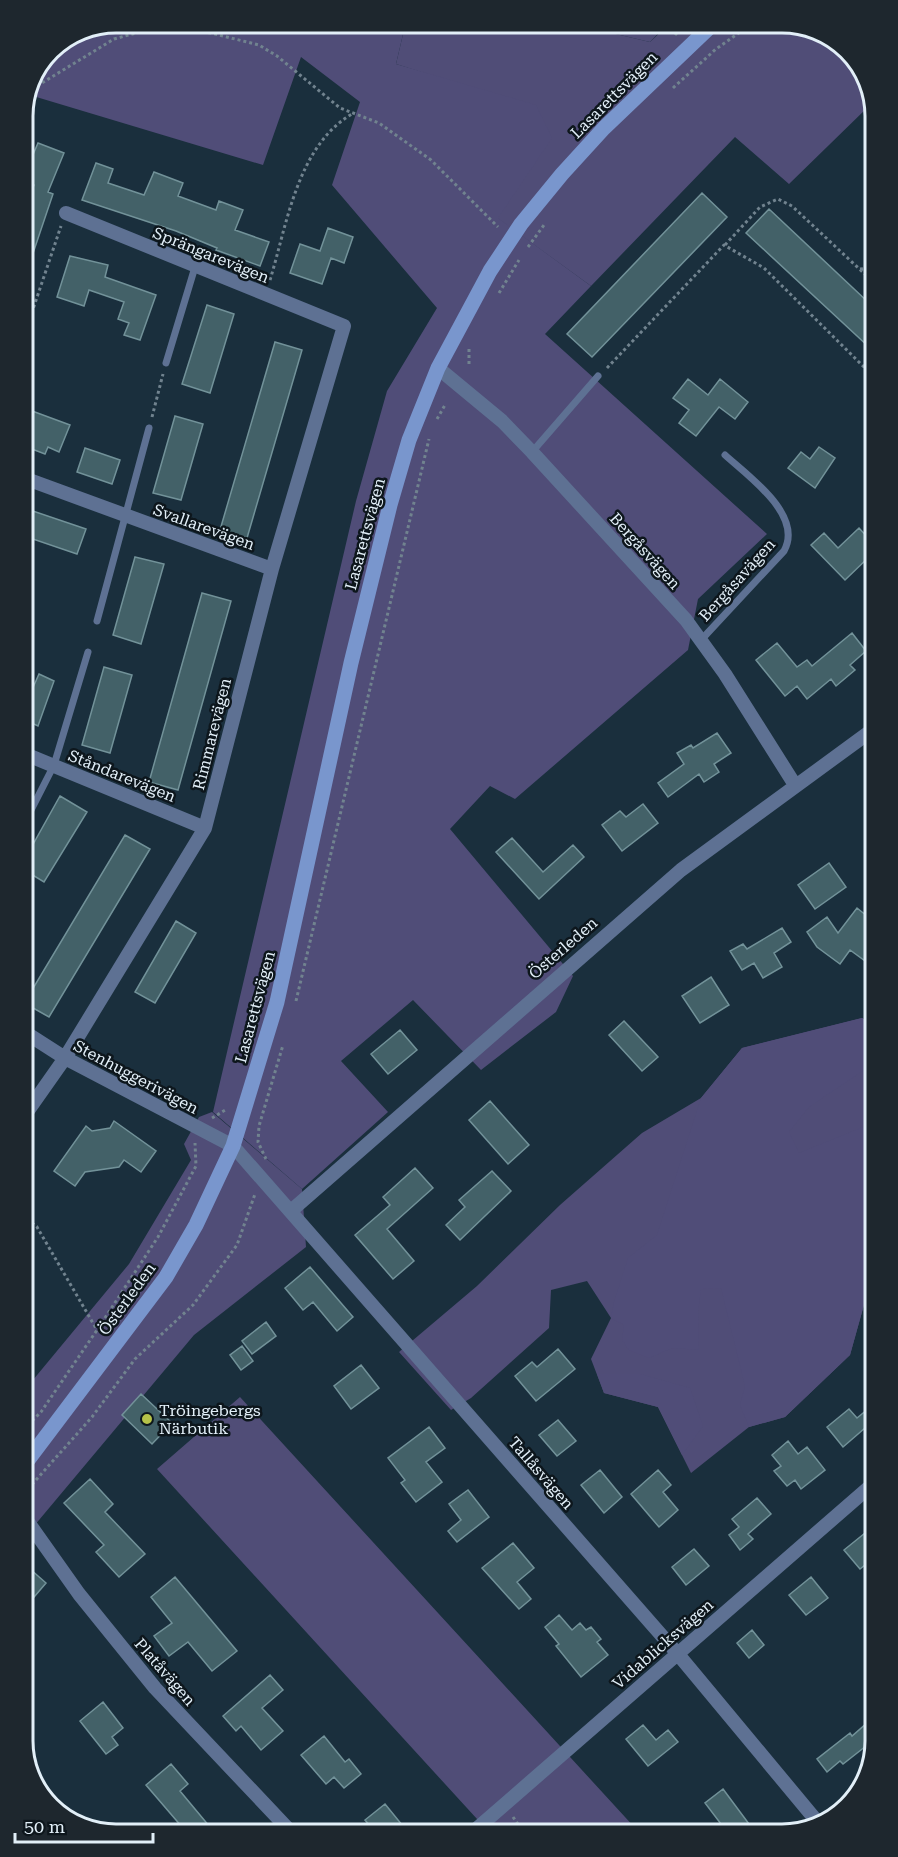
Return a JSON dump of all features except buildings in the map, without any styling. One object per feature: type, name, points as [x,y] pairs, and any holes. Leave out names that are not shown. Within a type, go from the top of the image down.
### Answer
[{"type":"street","name":"Lasarettsvägen","points":[[233,1146],[277,1002],[351,663],[390,505],[409,440],[438,368],[490,272],[521,224],[604,128],[704,33]]},
{"type":"street","name":"Sprängarevägen","points":[[66,213],[344,326]]},
{"type":"street","name":"Rimmarevägen","points":[[33,1104],[65,1059],[205,828],[272,569],[344,326]]},
{"type":"street","name":"Bergåsvägen","points":[[438,368],[502,421],[702,639],[795,786]]},
{"type":"street","name":"Svallarevägen","points":[[33,481],[272,569]]},
{"type":"street","name":"Österleden","points":[[292,1210],[450,1069],[681,870],[865,735]]},
{"type":"street","name":"Ståndarevägen","points":[[33,757],[205,828]]},
{"type":"street","name":"Stenhuggerivägen","points":[[33,1038],[65,1059],[233,1146]]},
{"type":"street","name":"Tallåsvägen","points":[[233,1146],[292,1210],[677,1653],[814,1818]]},
{"type":"street","name":"Österleden","points":[[33,1453],[166,1277],[196,1225],[233,1146]]},
{"type":"street","name":"Vidablicksvägen","points":[[482,1824],[865,1491]]},
{"type":"street","name":"Platåvägen","points":[[33,1529],[79,1594],[154,1688],[283,1824]]},
{"type":"lane","points":[[166,363],[195,267]]},
{"type":"lane","points":[[532,452],[598,376]]},
{"type":"lane","points":[[97,621],[149,428]]},
{"type":"lane","name":"Bergåsavägen","points":[[702,639],[784,551],[789,536],[786,523],[773,500],[725,455]]},
{"type":"lane","points":[[33,806],[54,765],[88,652]]},
{"type":"path","points":[[42,79],[114,39],[136,33]]},
{"type":"path","points":[[212,33],[259,45],[277,56],[340,108],[380,123],[431,160],[498,227]]},
{"type":"path","points":[[664,96],[737,33]]},
{"type":"path","points":[[266,295],[305,170],[329,132],[352,114]]},
{"type":"path","points":[[598,376],[760,207],[778,199],[792,206],[865,274]]},
{"type":"path","points":[[33,310],[66,213]]},
{"type":"path","points":[[497,296],[546,222]]},
{"type":"path","points":[[724,245],[764,268],[865,368]]},
{"type":"path","points":[[860,269],[865,268]]},
{"type":"path","points":[[469,364],[469,348],[473,340]]},
{"type":"path","points":[[149,428],[166,363]]},
{"type":"path","points":[[435,423],[445,405]]},
{"type":"path","points":[[295,1003],[419,473],[432,433]]},
{"type":"path","points":[[33,1483],[92,1417],[135,1359],[193,1305],[237,1245],[261,1177],[266,1155],[258,1142],[260,1126],[286,1037]]},
{"type":"path","points":[[33,1420],[41,1412],[158,1237],[196,1166],[195,1143],[202,1130],[208,1121],[233,1104]]},
{"type":"path","points":[[33,1224],[97,1330]]},
{"type":"shaded area","points":[[116,33],[403,33],[396,64],[536,105],[552,138],[498,218],[591,286],[545,334],[767,534],[698,599],[688,650],[515,799],[490,786],[450,829],[573,976],[556,1012],[481,1070],[413,1000],[341,1061],[388,1112],[302,1189],[213,1112],[356,501],[387,391],[437,308],[332,185],[360,102],[301,57],[263,165],[36,97],[36,95],[42,79],[61,54],[84,39],[100,35]]},
{"type":"shaded area","points":[[403,33],[612,33],[650,42],[659,33],[787,33],[809,37],[841,57],[859,84],[864,111],[789,184],[735,137],[591,286],[497,218],[462,85],[396,64]]},
{"type":"shaded area","points":[[612,33],[659,33],[650,42]]},
{"type":"shaded area","points":[[862,1018],[865,1020],[865,1301],[850,1355],[785,1417],[749,1427],[691,1473],[658,1407],[604,1393],[591,1359],[611,1318],[587,1281],[551,1290],[549,1328],[471,1398],[451,1410],[399,1352],[477,1286],[560,1205],[642,1133],[701,1098],[742,1048]]},
{"type":"shaded area","points":[[862,1018],[865,1020],[865,1069],[809,1107],[789,1132],[799,1153],[865,1126],[865,1301],[850,1355],[785,1417],[749,1427],[740,1405],[745,1386],[721,1288],[701,1289],[698,1312],[699,1350],[672,1348],[649,1358],[629,1350],[622,1340],[624,1325],[611,1318],[628,1258],[657,1235],[701,1098],[742,1048]]},
{"type":"shaded area","points":[[212,1112],[302,1189],[306,1247],[194,1335],[33,1527],[33,1380],[129,1264],[191,1160],[184,1144],[199,1117]]},
{"type":"shaded area","points":[[597,1374],[640,1374],[690,1388],[703,1426],[682,1455],[658,1407],[604,1393]]},
{"type":"shaded area","points":[[240,1397],[631,1824],[482,1824],[157,1469]]},
{"type":"place","name":"Tröingebergs Närbutik","points":[[147,1419]]}]
